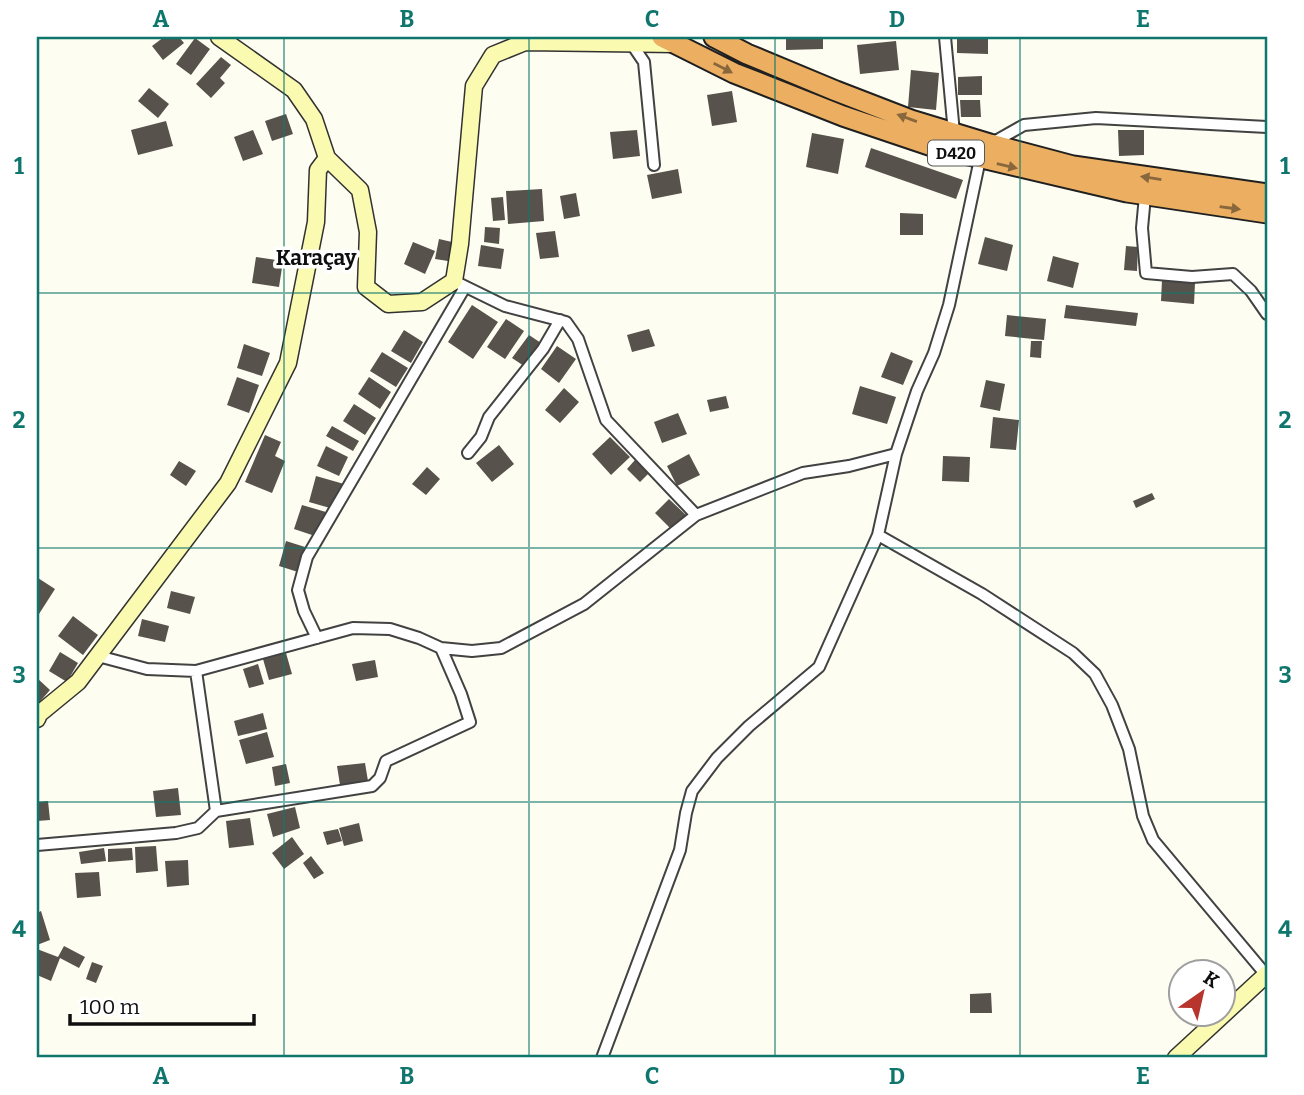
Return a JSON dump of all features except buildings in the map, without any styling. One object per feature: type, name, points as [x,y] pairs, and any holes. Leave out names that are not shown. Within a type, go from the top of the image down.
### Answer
[{"type":"highway","name":"D420","points":[[714,37],[747,54],[836,91],[911,120],[954,133],[985,152],[1145,195],[1267,213]]},
{"type":"highway","name":"D420","points":[[669,40],[734,73],[843,116],[935,147],[1267,194]]},
{"type":"street","points":[[219,37],[294,90],[314,120],[327,158],[360,190],[368,232],[366,287],[388,304],[422,302],[459,284]]},
{"type":"street","points":[[945,37],[954,133]]},
{"type":"street","points":[[317,638],[304,611],[298,590],[307,557],[459,284],[474,86],[493,55],[525,42],[631,43],[669,40]]},
{"type":"street","points":[[631,43],[644,62],[654,165]]},
{"type":"street","points":[[602,1058],[680,850],[692,791],[717,758],[741,734],[819,667],[878,535],[896,453],[949,305],[985,152],[1024,125],[1096,118],[1267,127]]},
{"type":"street","points":[[37,719],[39,714],[78,682],[228,483],[288,363],[316,222],[318,170],[327,158]]},
{"type":"street","points":[[1145,195],[1142,228],[1146,273],[1192,277],[1233,274],[1251,291],[1267,314]]},
{"type":"street","points":[[459,284],[505,306],[566,322],[578,339],[606,420],[696,515]]},
{"type":"street","points":[[468,453],[481,437],[488,417],[543,349],[560,320]]},
{"type":"street","points":[[98,656],[147,670],[196,671],[353,628],[390,629],[441,648],[472,651],[501,648],[584,604],[696,515],[803,473],[849,467],[896,453]]},
{"type":"street","points":[[878,535],[982,594],[1073,653],[1095,674],[1112,705],[1129,750],[1143,816],[1153,840],[1267,975],[1176,1058]]},
{"type":"street","points":[[37,845],[176,833],[198,828],[216,811],[372,786],[380,778],[386,761],[470,722],[441,648]]},
{"type":"street","points":[[196,671],[216,811]]},
{"type":"district","name":"Karaçay","points":[[316,258]]}]
